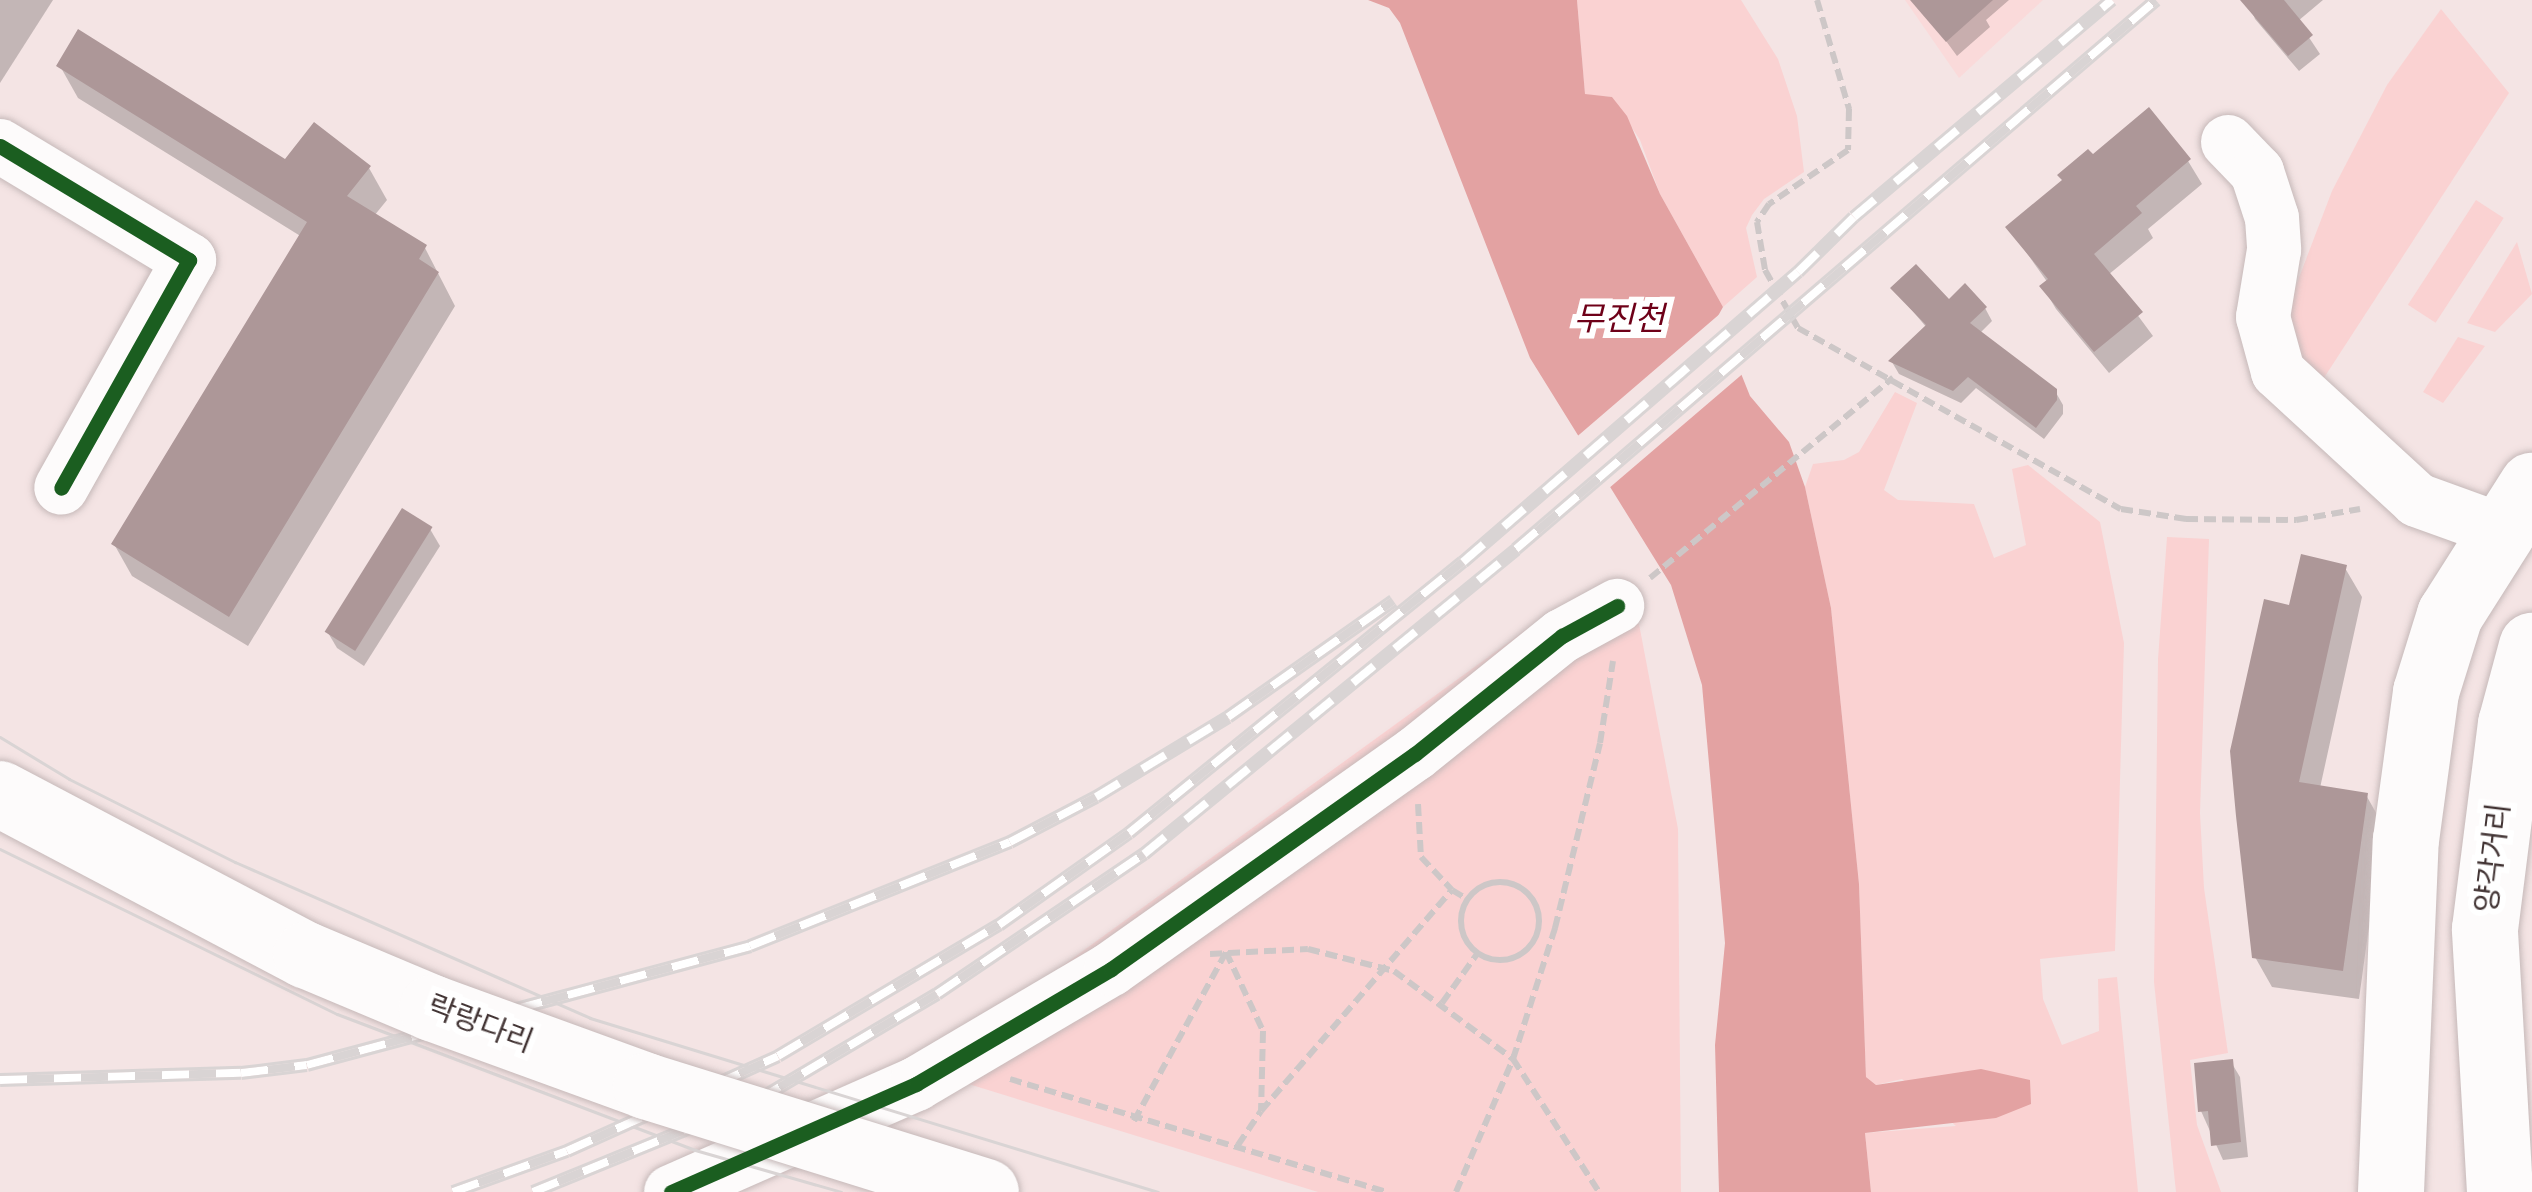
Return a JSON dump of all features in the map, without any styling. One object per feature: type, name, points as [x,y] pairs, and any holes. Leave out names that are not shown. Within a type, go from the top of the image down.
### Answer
[{"type":"main road","points":[[2391,1192],[2394,1058],[2414,775],[2426,692],[2450,615],[2506,523]]},
{"type":"main road","name":"양각거리","points":[[2485,929],[2510,724],[2532,646]]},
{"type":"main road","name":"락랑다리","points":[[0,794],[306,955],[432,1007],[646,1086],[986,1192]]},
{"type":"main road","points":[[2485,929],[2532,1074]]},
{"type":"main road","points":[[2485,929],[2500,1192]]},
{"type":"street","points":[[2228,142],[2257,172],[2272,218],[2274,250],[2264,317],[2278,372],[2416,500],[2506,523]]},
{"type":"street","points":[[0,146],[189,260],[61,488]]},
{"type":"street","points":[[699,1189],[957,1061],[1112,969],[1415,754],[1562,636],[1613,608]]},
{"type":"path","points":[[1817,0],[1849,109],[1848,150],[1769,204],[1757,222],[1765,269],[1798,328],[2121,509],[2186,519],[2296,520],[2416,500]]},
{"type":"path","points":[[1456,1192],[1513,1059],[1555,928],[1600,743],[1613,661],[1613,608],[1890,381]]},
{"type":"path","points":[[1415,754],[1421,857],[1467,899]]},
{"type":"path","points":[[1489,883],[1516,885],[1535,904],[1538,931],[1522,953],[1496,961],[1478,954],[1460,925],[1467,899],[1489,883]]},
{"type":"path","points":[[1238,1145],[1261,1111],[1452,890]]},
{"type":"path","points":[[1203,955],[1309,950],[1388,969],[1442,1003],[1513,1059],[1599,1192]]},
{"type":"path","points":[[1134,1120],[1226,952]]},
{"type":"path","points":[[1226,952],[1263,1031],[1261,1111]]},
{"type":"path","points":[[1442,1003],[1478,954]]},
{"type":"path","points":[[957,1061],[1134,1120],[1238,1145],[1386,1192]]},
{"type":"shaded area","points":[[1577,0],[1741,0],[1778,59],[1797,116],[1804,172],[1764,199],[1752,215],[1746,228],[1757,277],[1723,307],[1660,194],[1640,140],[1612,97],[1585,95]]},
{"type":"shaded area","points":[[1905,0],[2043,0],[1959,78]]},
{"type":"shaded area","points":[[2441,9],[2509,93],[2320,384],[2292,370],[2284,317],[2332,191],[2387,85]]},
{"type":"shaded area","points":[[2476,200],[2504,218],[2436,323],[2408,305]]},
{"type":"shaded area","points":[[2517,242],[2532,294],[2495,332],[2467,323]]},
{"type":"shaded area","points":[[2458,337],[2485,346],[2443,403],[2423,392]]},
{"type":"shaded area","points":[[1895,392],[1917,403],[1884,490],[1898,500],[1974,504],[1994,558],[2026,545],[2012,469],[2028,465],[2100,522],[2124,643],[2115,951],[2040,959],[2043,999],[2062,1045],[2099,1031],[2098,979],[2117,977],[2138,1192],[1871,1192],[1865,1133],[1956,1126],[1902,1079],[1876,1085],[1866,1077],[1859,884],[1831,608],[1805,487],[1813,464],[1844,460],[1859,452]]},
{"type":"shaded area","points":[[2167,537],[2209,539],[2200,813],[2204,888],[2228,1053],[2190,1060],[2197,1125],[2221,1192],[2176,1192],[2154,982],[2158,659]]},
{"type":"shaded area","points":[[1639,624],[1678,829],[1681,1192],[1318,1192],[920,1069],[1531,626]]},
{"type":"water","name":"무진천","points":[[1368,0],[1577,0],[1585,94],[1612,97],[1627,116],[1660,194],[1723,307],[1718,316],[1750,396],[1789,442],[1805,487],[1831,608],[1859,884],[1866,1077],[1876,1085],[1981,1069],[2030,1080],[2031,1104],[1996,1118],[1865,1133],[1871,1192],[1719,1192],[1715,1045],[1725,943],[1702,685],[1671,585],[1530,358],[1400,23],[1389,8]]},
{"type":"pier","points":[[1729,306],[1725,316],[1746,371],[1608,489],[1573,440]]},
{"type":"building","points":[[1910,0],[1993,0],[1946,42]]},
{"type":"building","points":[[2240,0],[2284,0],[2313,35],[2288,56]]},
{"type":"building","points":[[78,29],[285,159],[314,122],[371,166],[347,196],[427,245],[419,259],[439,272],[229,617],[111,544],[307,222],[56,66]]},
{"type":"building","points":[[2149,107],[2191,159],[2136,206],[2142,213],[2094,254],[2143,312],[2094,352],[2039,286],[2048,279],[2005,227],[2062,180],[2057,175],[2088,149],[2093,154]]},
{"type":"building","points":[[1916,264],[1949,299],[1965,283],[1987,307],[1970,323],[2057,389],[2057,400],[2036,428],[1968,377],[1953,391],[1888,361],[1926,325],[1890,288]]},
{"type":"building","points":[[402,508],[433,527],[355,651],[325,632]]},
{"type":"building","points":[[2301,554],[2347,565],[2299,782],[2368,793],[2343,971],[2252,958],[2236,816],[2230,751],[2264,599],[2289,605]]},
{"type":"building","points":[[2233,1059],[2241,1142],[2211,1146],[2208,1111],[2198,1112],[2194,1063]]},
{"type":"tram line","points":[[0,737],[69,779],[235,862],[590,1018],[1158,1192]]},
{"type":"tram line","points":[[0,849],[337,1014],[695,1150],[841,1192]]},
{"type":"railway","points":[[453,1192],[567,1151],[778,1056],[999,925],[1129,833],[1463,562],[1798,272],[1854,217],[2112,0]]},
{"type":"railway","points":[[533,1192],[756,1101],[937,994],[1144,854],[1516,549],[2156,0]]},
{"type":"railway","points":[[0,1080],[241,1073],[307,1065],[750,946],[1010,842],[1096,797],[1228,717],[1393,601]]},
{"type":"cycle path","points":[[0,146],[189,260],[61,488]]},
{"type":"cycle path","points":[[671,1192],[916,1084],[1111,969],[1415,754],[1562,636],[1617,606]]}]
